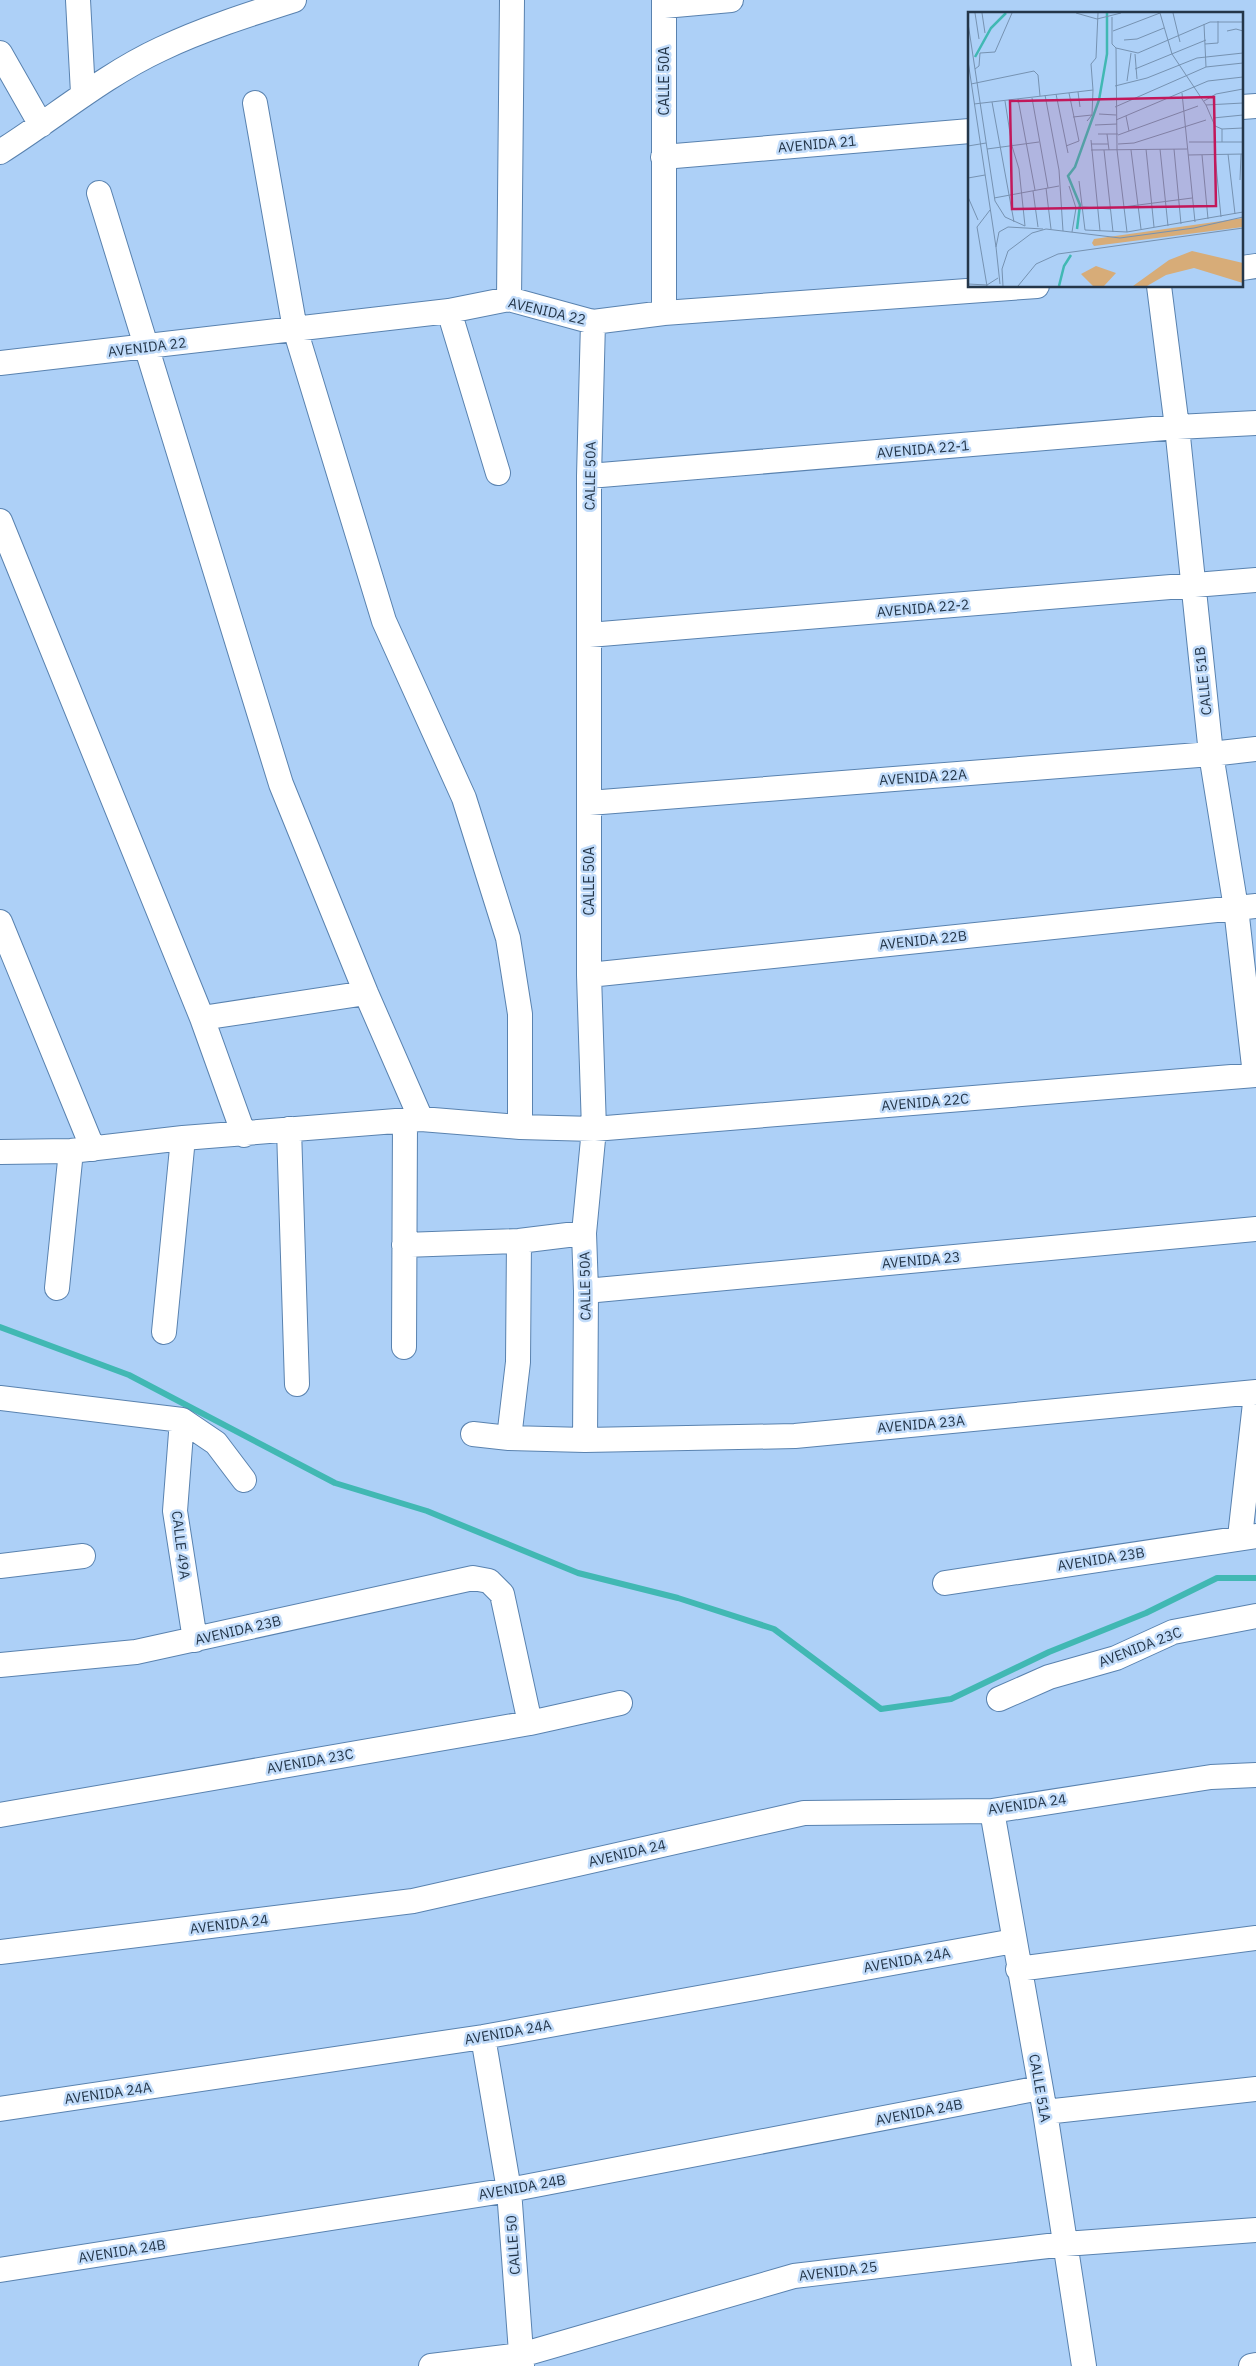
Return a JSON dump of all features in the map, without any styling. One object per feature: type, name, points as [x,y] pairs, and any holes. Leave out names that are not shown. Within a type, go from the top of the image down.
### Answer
[{"type":"street","points":[[78,0],[83,94]]},
{"type":"street","points":[[0,152],[41,126],[83,94],[161,49],[240,9],[294,0]]},
{"type":"street","points":[[509,299],[512,0]]},
{"type":"street","points":[[664,3],[731,0]]},
{"type":"street","name":"CALLE 50A","points":[[664,3],[664,313]]},
{"type":"street","points":[[0,54],[41,126]]},
{"type":"street","points":[[255,103],[295,329],[384,621],[464,798],[508,938],[520,1014],[520,1127]]},
{"type":"street","name":"AVENIDA 21","points":[[663,157],[968,131]]},
{"type":"street","points":[[99,193],[281,784],[366,994],[413,1120],[404,1245],[404,1347]]},
{"type":"street","name":"AVENIDA 22","points":[[0,363],[449,311],[509,299],[593,322],[664,313],[1009,288]]},
{"type":"street","name":"CALLE 51B","points":[[1159,288],[1177,427],[1211,754],[1246,907],[1256,1075]]},
{"type":"street","points":[[449,311],[498,473]]},
{"type":"street","name":"CALLE 50A","points":[[585,1440],[586,1291],[584,1233],[594,1130],[589,975],[589,476],[593,322]]},
{"type":"street","name":"AVENIDA 22-1","points":[[589,476],[1256,422]]},
{"type":"street","points":[[0,522],[202,1018],[244,1134]]},
{"type":"street","name":"AVENIDA 22-2","points":[[589,635],[1193,587],[1256,580]]},
{"type":"street","name":"AVENIDA 22A","points":[[589,803],[1256,749]]},
{"type":"street","name":"AVENIDA 22B","points":[[589,975],[1246,907]]},
{"type":"street","points":[[0,922],[82,1150],[57,1288]]},
{"type":"street","points":[[202,1018],[366,994]]},
{"type":"street","name":"AVENIDA 22C","points":[[0,1152],[82,1150],[183,1138],[413,1120],[594,1130],[1256,1075]]},
{"type":"street","points":[[290,1129],[297,1384]]},
{"type":"street","points":[[164,1332],[183,1138]]},
{"type":"street","name":"AVENIDA 23","points":[[586,1291],[1256,1229]]},
{"type":"street","points":[[404,1245],[519,1241],[584,1233]]},
{"type":"street","points":[[509,1438],[518,1362],[519,1241]]},
{"type":"street","points":[[1248,1536],[1256,1393]]},
{"type":"street","name":"AVENIDA 23A","points":[[473,1434],[509,1438],[585,1440],[795,1436],[1256,1393]]},
{"type":"street","points":[[0,1398],[182,1420],[216,1443],[244,1480]]},
{"type":"street","name":"CALLE 49A","points":[[182,1420],[175,1511],[195,1640]]},
{"type":"street","name":"AVENIDA 23B","points":[[945,1583],[1248,1536]]},
{"type":"street","points":[[0,1566],[83,1556]]},
{"type":"street","name":"AVENIDA 23B","points":[[0,1665],[136,1652],[473,1578],[490,1581],[502,1594],[530,1723]]},
{"type":"street","name":"AVENIDA 23C","points":[[998,1699],[1049,1678],[1116,1658],[1173,1632],[1256,1616]]},
{"type":"street","name":"AVENIDA 23C","points":[[0,1815],[530,1723],[620,1704]]},
{"type":"street","name":"AVENIDA 24","points":[[0,1952],[413,1901],[804,1813],[992,1811],[1211,1777],[1256,1775]]},
{"type":"street","name":"CALLE 51A","points":[[992,1811],[1018,1969],[1045,2112],[1084,2366]]},
{"type":"street","points":[[1018,1969],[1256,1938]]},
{"type":"street","name":"AVENIDA 24A","points":[[0,2109],[482,2037],[1014,1941]]},
{"type":"street","name":"CALLE 50","points":[[482,2037],[509,2190],[521,2360]]},
{"type":"street","name":"AVENIDA 24B","points":[[0,2270],[509,2190],[1040,2088]]},
{"type":"street","points":[[1045,2112],[1256,2089]]},
{"type":"street","name":"AVENIDA 25","points":[[431,2366],[521,2360],[794,2276],[1066,2244],[1256,2230]]},
{"type":"street","points":[[1251,2366],[1256,2365]]},
{"type":"waterway","points":[[0,1327],[129,1375],[335,1483],[427,1511],[578,1573],[678,1598],[774,1629],[881,1709],[951,1699],[1049,1652],[1146,1613],[1217,1578],[1256,1578]]}]
